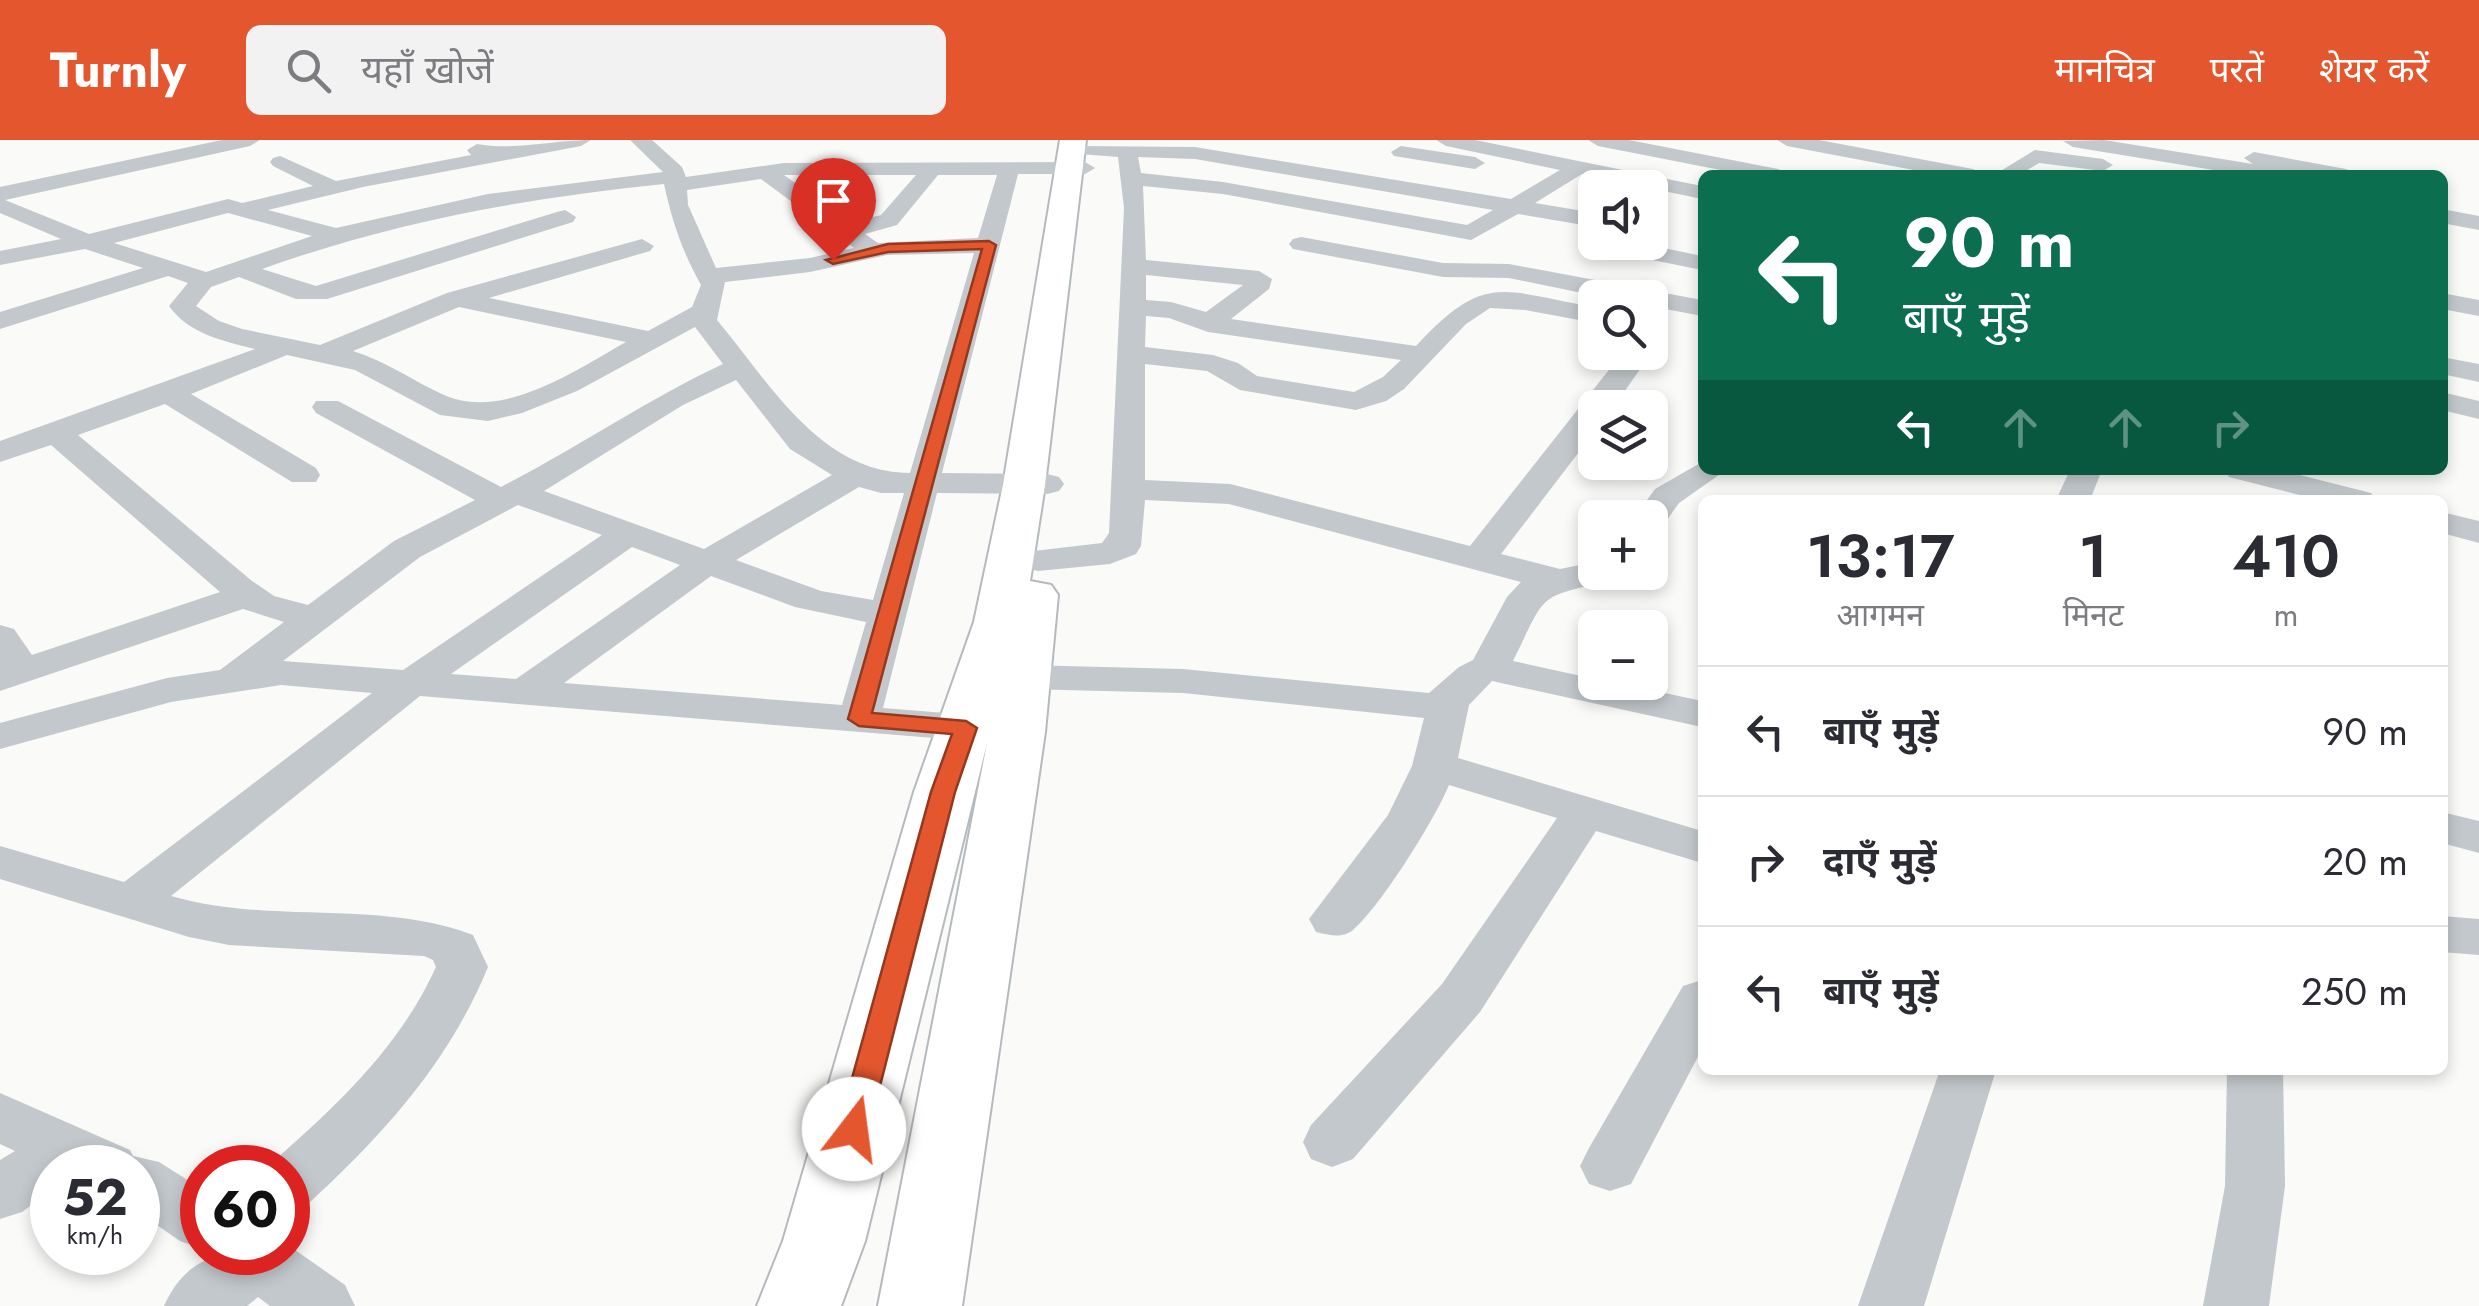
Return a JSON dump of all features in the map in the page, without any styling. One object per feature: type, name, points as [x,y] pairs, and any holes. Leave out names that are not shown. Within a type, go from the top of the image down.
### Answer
[{"type":"main road","points":[[799,1306],[824,1241],[943,792],[991,730],[1024,677],[1038,560],[1036,485],[1072,158]]},
{"type":"main road","points":[[920,1306],[991,730],[998,622],[1036,485]]},
{"type":"street","points":[[0,194],[250,140]]},
{"type":"street","points":[[459,140],[488,154],[502,155]]},
{"type":"street","points":[[248,208],[363,181],[581,140]]},
{"type":"street","points":[[640,140],[672,166],[677,205],[667,249]]},
{"type":"street","points":[[1446,140],[1698,192]]},
{"type":"street","points":[[1598,140],[1752,170]]},
{"type":"street","points":[[1648,140],[1801,170]]},
{"type":"street","points":[[1787,140],[1946,170]]},
{"type":"street","points":[[2154,140],[2319,170]]},
{"type":"street","points":[[830,168],[858,142]]},
{"type":"street","points":[[2063,144],[2143,170]]},
{"type":"street","points":[[2013,170],[2063,144],[2248,170]]},
{"type":"street","points":[[1401,152],[1560,178]]},
{"type":"street","points":[[1993,153],[2028,160]]},
{"type":"street","points":[[703,312],[528,400],[489,412],[468,413],[450,410],[373,367],[253,340],[206,324],[184,311],[184,302],[202,282],[338,236],[439,210],[521,194],[768,174],[784,169],[932,169],[1072,158],[1208,155],[1578,217]]},
{"type":"street","points":[[1072,158],[1464,234],[1477,232],[1581,166]]},
{"type":"street","points":[[859,719],[989,245],[1072,158]]},
{"type":"street","points":[[1038,560],[1110,554],[1123,546],[1135,208],[1072,158]]},
{"type":"street","points":[[280,162],[333,188]]},
{"type":"street","points":[[846,232],[889,220],[932,169]]},
{"type":"street","points":[[768,174],[872,250]]},
{"type":"street","points":[[363,181],[439,210]]},
{"type":"street","points":[[521,194],[566,217],[667,249],[710,276],[714,285],[703,312],[713,337],[802,442],[855,475],[881,483],[924,486],[1036,485]]},
{"type":"street","points":[[0,204],[83,240],[170,267],[202,282]]},
{"type":"street","points":[[0,258],[219,206],[248,208],[338,236]]},
{"type":"street","points":[[1208,324],[1260,284],[1278,260],[1352,211]]},
{"type":"street","points":[[240,269],[305,294],[327,292],[566,217]]},
{"type":"street","points":[[2448,217],[2479,223]]},
{"type":"street","points":[[1490,223],[1578,239]]},
{"type":"street","points":[[0,240],[54,228]]},
{"type":"street","points":[[1668,232],[1698,237]]},
{"type":"street","points":[[2448,237],[2479,242]]},
{"type":"street","points":[[710,276],[810,265],[872,250],[989,245]]},
{"type":"street","points":[[321,354],[456,298],[667,249]]},
{"type":"street","points":[[1519,304],[1564,251]]},
{"type":"street","points":[[1668,256],[1698,262]]},
{"type":"street","points":[[274,257],[363,279]]},
{"type":"street","points":[[1132,266],[1278,260],[1443,270],[1492,269],[1543,277],[1578,290]]},
{"type":"street","points":[[0,321],[170,267]]},
{"type":"street","points":[[456,298],[649,339]]},
{"type":"street","points":[[1129,354],[1215,365],[1236,372],[1250,384],[1356,401],[1381,393],[1476,305],[1495,301],[1578,313]]},
{"type":"street","points":[[2448,302],[2477,303]]},
{"type":"street","points":[[1130,307],[1172,310],[1208,324],[1423,355]]},
{"type":"street","points":[[1668,313],[1698,309]]},
{"type":"street","points":[[1668,322],[1698,332]]},
{"type":"street","points":[[0,427],[253,340]]},
{"type":"street","points":[[0,452],[168,393],[284,346]]},
{"type":"street","points":[[2448,365],[2479,373]]},
{"type":"street","points":[[234,680],[407,549],[510,497],[672,398],[739,367]]},
{"type":"street","points":[[168,393],[304,474]]},
{"type":"street","points":[[2448,402],[2479,410]]},
{"type":"street","points":[[328,407],[510,497],[825,604],[890,613]]},
{"type":"street","points":[[1478,558],[1578,432]]},
{"type":"street","points":[[56,433],[248,595],[261,604],[311,618]]},
{"type":"street","points":[[525,692],[706,563],[855,475]]},
{"type":"street","points":[[1664,500],[1702,475]]},
{"type":"street","points":[[2262,475],[2340,495]]},
{"type":"street","points":[[1127,490],[1230,494],[1554,579]]},
{"type":"street","points":[[2448,524],[2479,532]]},
{"type":"street","points":[[131,902],[412,683],[627,534]]},
{"type":"street","points":[[1490,668],[1526,596],[1539,584],[1578,575]]},
{"type":"street","points":[[0,636],[12,675],[248,595]]},
{"type":"street","points":[[1334,919],[1410,817],[1444,743],[1448,703],[1473,674],[1490,668],[1698,713]]},
{"type":"street","points":[[0,736],[166,690],[282,673],[991,730]]},
{"type":"street","points":[[1024,677],[1183,680],[1413,706],[1448,703]]},
{"type":"street","points":[[1436,766],[1698,847]]},
{"type":"street","points":[[1332,1142],[1462,998],[1586,811]]},
{"type":"street","points":[[2448,829],[2479,837]]},
{"type":"street","points":[[0,862],[229,927],[430,938],[455,948],[462,968],[455,988],[389,1087],[310,1164]]},
{"type":"street","points":[[2448,934],[2479,936]]},
{"type":"street","points":[[1610,1166],[1698,1007]]},
{"type":"street","points":[[1891,1306],[1966,1075]]},
{"type":"street","points":[[2236,1306],[2255,1186],[2256,1075]]},
{"type":"street","points":[[0,1118],[59,1145]]},
{"type":"street","points":[[0,1193],[30,1181]]},
{"type":"street","points":[[197,1306],[231,1275]]},
{"type":"street","points":[[279,1275],[322,1306]]},
{"type":"route","points":[[833,260],[902,246],[989,245],[859,719],[966,728],[943,792],[854,1129]]}]
